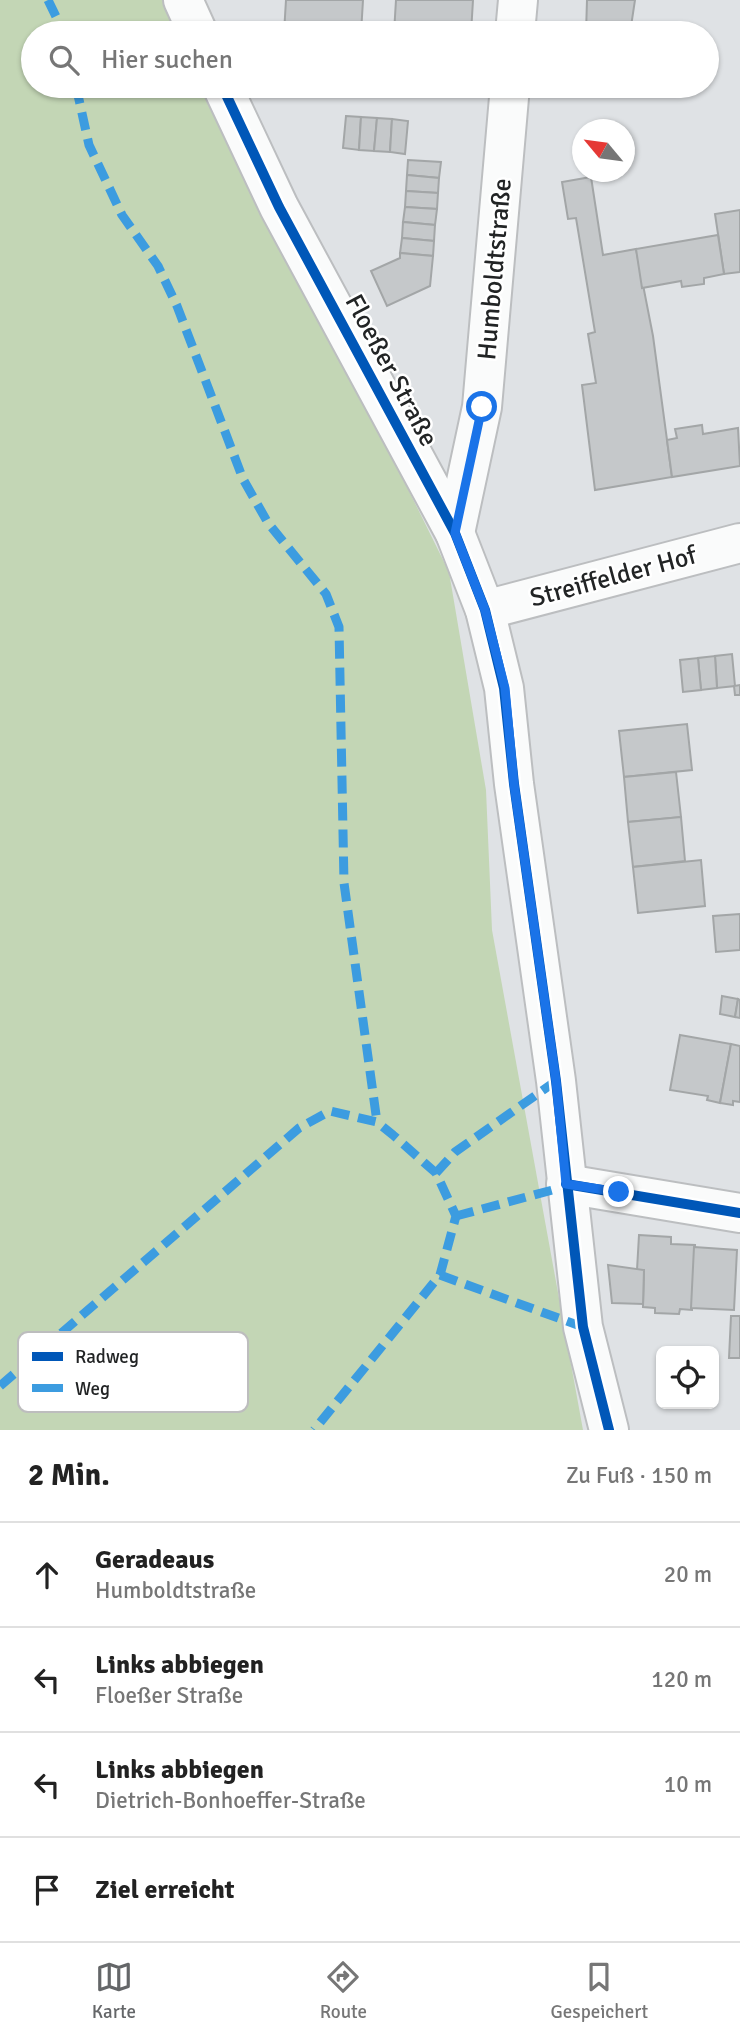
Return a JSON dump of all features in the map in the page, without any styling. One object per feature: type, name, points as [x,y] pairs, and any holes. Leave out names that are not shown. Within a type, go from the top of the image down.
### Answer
[{"type":"street","points":[[183,0],[193,21]]},
{"type":"street","points":[[516,21],[518,0]]},
{"type":"street","name":"Floeßer Straße","points":[[228,98],[279,207],[455,533],[485,610],[505,688],[514,784],[556,1081],[583,1326],[609,1430]]},
{"type":"street","name":"Humboldtstraße","points":[[455,533],[482,407],[509,98]]},
{"type":"street","name":"Streiffelder Hof","points":[[485,610],[740,543]]},
{"type":"street","points":[[566,1184],[740,1213]]},
{"type":"green space","points":[[0,0],[167,0],[177,21],[21,21],[21,98],[215,98],[449,572],[486,790],[492,930],[583,1430],[0,1430]]},
{"type":"building","points":[[286,0],[363,0],[362,21],[285,21]]},
{"type":"building","points":[[396,0],[473,0],[472,21],[395,21]]},
{"type":"building","points":[[587,0],[635,0],[632,21],[586,21]]},
{"type":"building","points":[[346,116],[361,117],[359,150],[343,148]]},
{"type":"building","points":[[361,117],[377,118],[374,151],[359,150]]},
{"type":"building","points":[[377,118],[392,119],[390,152],[374,151]]},
{"type":"building","points":[[392,119],[408,121],[405,154],[390,152]]},
{"type":"building","points":[[408,160],[441,162],[439,178],[407,175]]},
{"type":"building","points":[[407,175],[439,178],[438,193],[406,191]]},
{"type":"building","points":[[562,182],[592,182],[603,255],[636,249],[653,336],[672,477],[595,490],[582,385],[596,383],[588,334],[595,332],[576,218],[568,219]]},
{"type":"building","points":[[406,191],[438,193],[437,209],[405,207]]},
{"type":"building","points":[[405,207],[437,209],[435,225],[403,222]]},
{"type":"building","points":[[740,210],[740,272],[724,274],[715,214]]},
{"type":"building","points":[[403,222],[435,225],[434,241],[402,238]]},
{"type":"building","points":[[718,235],[724,274],[704,278],[704,284],[682,287],[681,281],[642,288],[636,249]]},
{"type":"building","points":[[402,238],[434,241],[433,256],[400,253]]},
{"type":"building","points":[[400,253],[433,256],[430,286],[387,306],[371,271],[400,258]]},
{"type":"building","points":[[702,425],[703,434],[738,428],[740,466],[672,477],[667,440],[677,438],[675,429]]},
{"type":"building","points":[[732,654],[735,686],[717,688],[715,656]]},
{"type":"building","points":[[715,656],[717,688],[701,690],[698,658]]},
{"type":"building","points":[[698,658],[701,690],[683,692],[680,660]]},
{"type":"building","points":[[740,685],[740,695],[735,695],[734,686]]},
{"type":"building","points":[[687,724],[692,770],[624,777],[619,731]]},
{"type":"building","points":[[676,772],[681,817],[628,822],[624,777]]},
{"type":"building","points":[[681,817],[685,861],[633,867],[628,822]]},
{"type":"building","points":[[701,860],[705,906],[638,913],[633,867]]},
{"type":"building","points":[[740,914],[740,950],[716,952],[713,916]]},
{"type":"building","points":[[722,996],[738,999],[735,1017],[720,1014]]},
{"type":"building","points":[[738,999],[740,1000],[740,1018],[735,1017]]},
{"type":"building","points":[[680,1035],[731,1044],[720,1103],[707,1100],[708,1096],[670,1090]]},
{"type":"building","points":[[731,1044],[740,1046],[740,1102],[733,1101],[733,1105],[720,1103]]},
{"type":"building","points":[[639,1235],[671,1237],[671,1244],[695,1245],[692,1310],[680,1309],[679,1314],[655,1313],[655,1308],[643,1307],[644,1270],[637,1270]]},
{"type":"building","points":[[694,1247],[737,1250],[734,1310],[691,1308]]},
{"type":"building","points":[[608,1265],[644,1270],[643,1304],[612,1303]]},
{"type":"building","points":[[731,1316],[740,1316],[740,1358],[729,1358]]},
{"type":"marked path","points":[[48,0],[58,21]]},
{"type":"marked path","points":[[79,98],[89,145],[122,215],[158,266],[177,306],[243,479],[268,523],[326,594],[339,627],[344,883],[377,1122]]},
{"type":"marked path","points":[[436,1173],[455,1152],[556,1081]]},
{"type":"marked path","points":[[63,1332],[299,1128],[330,1111],[377,1122],[436,1173],[456,1216],[440,1275],[314,1430]]},
{"type":"marked path","points":[[456,1216],[571,1185]]},
{"type":"marked path","points":[[440,1275],[583,1327]]},
{"type":"marked path","points":[[0,1386],[18,1370]]},
{"type":"cycle path","points":[[228,98],[279,207],[455,533],[485,610],[504,688],[514,784],[556,1081],[583,1327],[609,1430]]},
{"type":"cycle path","points":[[566,1184],[740,1213]]},
{"type":"route","points":[[482,407],[455,533],[485,610],[505,688],[514,784],[556,1081],[566,1184],[619,1192]]}]
